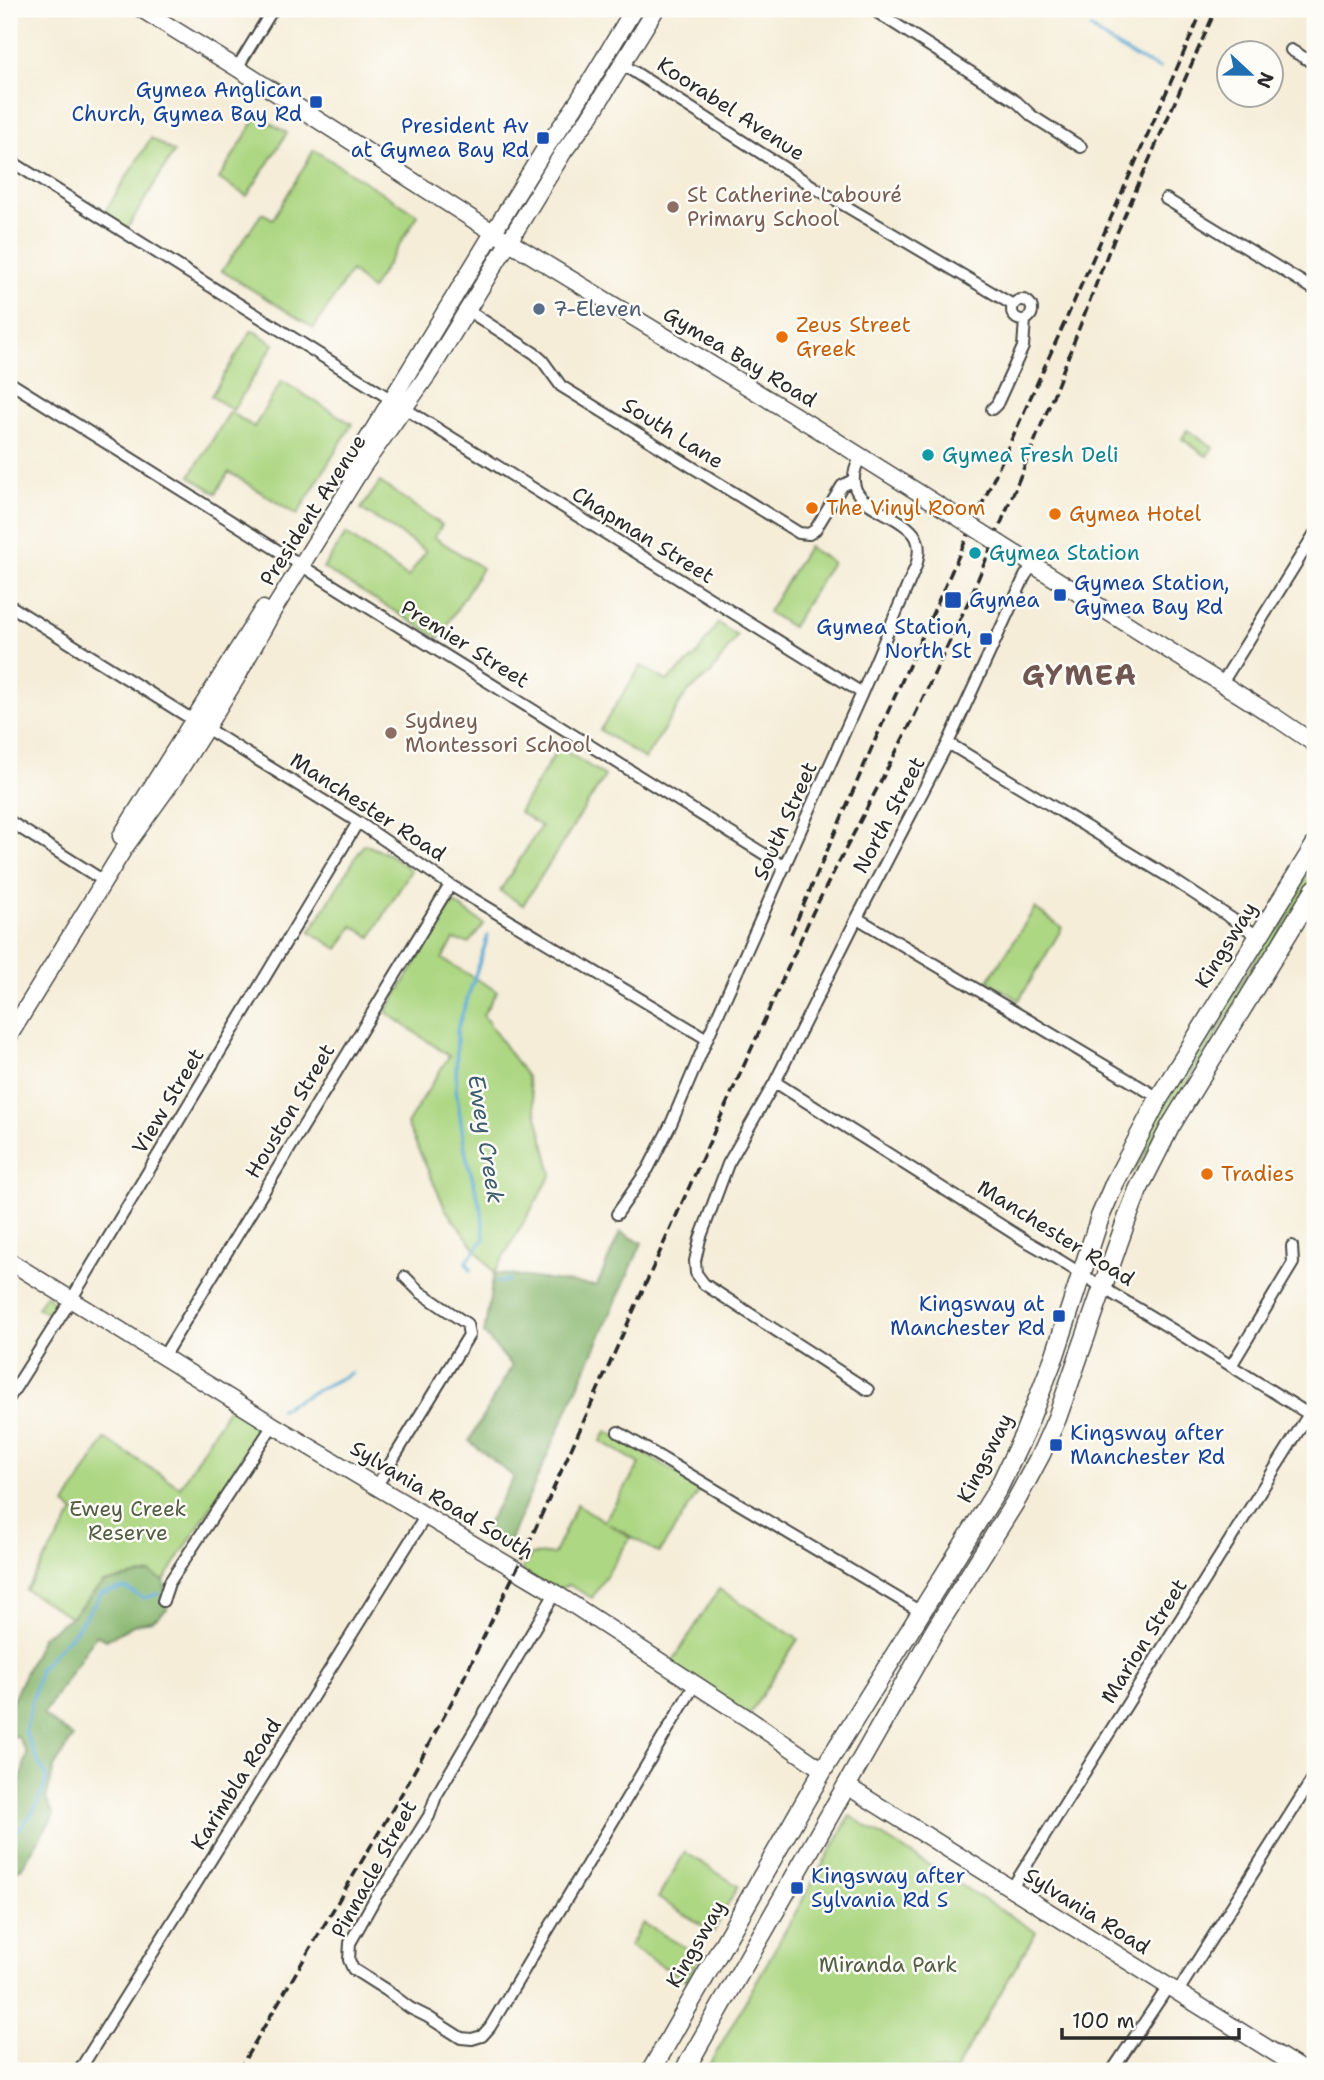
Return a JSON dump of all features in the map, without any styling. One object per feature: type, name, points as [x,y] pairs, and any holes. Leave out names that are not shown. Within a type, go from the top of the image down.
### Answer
[{"type":"main road","name":"Kingsway","points":[[651,2071],[823,1770],[999,1487],[1024,1434],[1055,1355],[1100,1217],[1115,1182],[1158,1098],[1315,845]]},
{"type":"main road","points":[[684,2071],[935,1630],[1017,1499],[1057,1418],[1138,1190],[1170,1127],[1315,889]]},
{"type":"main road","name":"Sylvania Road South","points":[[823,1770],[847,1786]]},
{"type":"street","name":"Gymea Bay Road","points":[[141,9],[509,241],[861,456],[1315,744]]},
{"type":"street","points":[[237,68],[272,9]]},
{"type":"street","name":"President Avenue","points":[[9,1016],[96,876],[200,724],[237,677],[298,563],[363,466],[493,231],[574,108],[634,9]]},
{"type":"street","name":"President Avenue","points":[[398,404],[429,373],[564,151],[589,118],[656,9]]},
{"type":"street","points":[[872,9],[1017,102],[1032,116],[1081,147]]},
{"type":"street","points":[[1291,50],[1315,64]]},
{"type":"street","name":"Koorabel Avenue","points":[[608,54],[817,189],[1013,305]]},
{"type":"street","name":"Chapman Street","points":[[9,160],[862,694]]},
{"type":"street","points":[[1166,199],[1315,290]]},
{"type":"street","points":[[992,409],[997,404],[1023,347],[1025,320],[1031,315],[1030,304],[1019,300],[1013,305],[1012,313],[1018,319],[1025,320]]},
{"type":"street","name":"South Lane","points":[[467,310],[534,353],[561,386],[799,533],[809,534],[815,530],[842,486],[853,480]]},
{"type":"street","name":"Premier Street","points":[[9,382],[785,867]]},
{"type":"street","points":[[853,480],[861,456]]},
{"type":"street","name":"South Street","points":[[617,1214],[648,1169],[671,1124],[910,582],[919,554],[914,535],[863,499],[853,480]]},
{"type":"street","points":[[1222,683],[1315,533]]},
{"type":"street","name":"North Street","points":[[868,1390],[704,1284],[696,1273],[695,1261],[700,1239],[728,1164],[775,1082],[948,743],[1025,576],[1033,565]]},
{"type":"street","name":"Manchester Road","points":[[9,605],[358,822],[450,885],[707,1039]]},
{"type":"street","name":"President Avenue","points":[[9,1036],[125,847],[172,782],[200,724]]},
{"type":"street","points":[[948,743],[1172,879],[1258,936]]},
{"type":"street","points":[[9,821],[96,876]]},
{"type":"street","name":"View Street","points":[[9,1398],[71,1300],[358,822]]},
{"type":"street","name":"Houston Street","points":[[163,1357],[450,885]]},
{"type":"street","points":[[857,918],[1158,1098]]},
{"type":"street","name":"Manchester Road","points":[[775,1082],[1026,1241],[1312,1416]]},
{"type":"street","points":[[1231,1367],[1293,1263],[1292,1246]]},
{"type":"street","name":"Sylvania Road South","points":[[9,1262],[273,1425],[555,1593],[823,1770]]},
{"type":"street","points":[[376,1487],[466,1340],[469,1329],[467,1324],[420,1292],[405,1278]]},
{"type":"street","name":"Marion Street","points":[[1012,1888],[1312,1416]]},
{"type":"street","points":[[163,1601],[169,1583],[273,1425]]},
{"type":"street","points":[[618,1432],[921,1612]]},
{"type":"street","name":"Karimbla Road","points":[[79,2071],[425,1517]]},
{"type":"street","name":"Pinnacle Street","points":[[555,1593],[436,1796],[429,1815],[377,1895],[351,1942],[349,1960],[353,1969],[410,2008],[461,2038],[472,2039],[491,2027],[695,1684]]},
{"type":"street","points":[[1112,2071],[1172,1990],[1315,1775]]},
{"type":"street","name":"Sylvania Road","points":[[847,1786],[1304,2071]]},
{"type":"green space","points":[[258,115],[287,133],[247,196],[219,179]]},
{"type":"green space","points":[[151,138],[174,152],[125,232],[101,218]]},
{"type":"green space","points":[[314,150],[418,215],[371,290],[351,271],[314,328],[222,271],[262,213],[273,219]]},
{"type":"green space","points":[[252,330],[274,344],[233,410],[211,396]]},
{"type":"green space","points":[[282,381],[352,424],[297,515],[229,472],[216,493],[190,476],[230,412],[254,427]]},
{"type":"green space","points":[[1187,430],[1213,447],[1207,456],[1182,439]]},
{"type":"green space","points":[[380,482],[442,525],[434,537],[482,568],[439,638],[323,568],[346,534],[408,577],[426,551],[361,509]]},
{"type":"green space","points":[[808,547],[832,562],[792,627],[768,612]]},
{"type":"green space","points":[[718,623],[737,636],[712,672],[686,694],[645,759],[600,730],[641,666],[667,681],[696,656]]},
{"type":"green space","points":[[559,747],[605,776],[523,905],[500,891],[541,826],[519,812]]},
{"type":"green space","points":[[364,844],[390,855],[411,870],[371,937],[353,926],[338,949],[310,932]]},
{"type":"green space","points":[[1315,863],[1315,876],[1178,1096],[1143,1158],[1133,1172],[1130,1171],[1161,1111]]},
{"type":"green space","points":[[453,902],[484,924],[469,943],[454,940],[442,959],[497,991],[483,1015],[527,1077],[552,1174],[494,1273],[446,1210],[407,1124],[449,1056],[386,1012]]},
{"type":"green space","points":[[1035,908],[1062,928],[1019,1000],[988,981]]},
{"type":"green space","points":[[620,1232],[642,1243],[506,1548],[485,1528],[514,1477],[469,1441],[512,1366],[484,1334],[494,1273],[597,1286]]},
{"type":"green space","points":[[46,1294],[54,1304],[51,1315],[37,1308]]},
{"type":"green space","name":"Ewey Creek Reserve","points":[[229,1407],[251,1422],[255,1436],[164,1581],[150,1573],[103,1583],[71,1617],[26,1590],[74,1512],[65,1505],[105,1439],[180,1487]]},
{"type":"green space","points":[[607,1431],[701,1488],[659,1553],[608,1523],[630,1538],[592,1598],[569,1585],[555,1590],[521,1571],[531,1555],[554,1554],[577,1504],[604,1521],[640,1464],[601,1441]]},
{"type":"green space","points":[[150,1573],[164,1581],[167,1609],[152,1621],[135,1624],[106,1640],[96,1635],[43,1715],[73,1737],[54,1767],[46,1799],[54,1815],[21,1868],[9,1876],[9,1821],[27,1753],[18,1737],[9,1735],[9,1708],[42,1637],[71,1617],[103,1583]]},
{"type":"green space","points":[[719,1589],[798,1639],[747,1718],[669,1667]]},
{"type":"green space","name":"Miranda Park","points":[[850,1816],[1036,1932],[955,2071],[706,2071]]},
{"type":"green space","points":[[685,1852],[738,1886],[713,1932],[658,1898]]},
{"type":"green space","points":[[643,1923],[700,1956],[686,1980],[629,1946]]},
{"type":"waterway","points":[[1091,28],[1123,51],[1159,68]]},
{"type":"waterway","name":"Ewey Creek","points":[[471,1270],[466,1262],[484,1239],[482,1212],[466,1155],[456,1090],[457,1030],[488,936]]},
{"type":"waterway","points":[[497,1282],[510,1280]]},
{"type":"waterway","name":"Ewey Creek","points":[[280,1409],[351,1373]]},
{"type":"waterway","name":"Ewey Creek","points":[[9,1837],[23,1825],[33,1810],[47,1777],[25,1731],[40,1668],[76,1630],[102,1593],[125,1588],[143,1598],[159,1594]]},
{"type":"railway","points":[[791,934],[876,738],[1203,9]]},
{"type":"railway","points":[[238,2071],[405,1788],[456,1694],[523,1556],[813,912],[912,721],[971,596],[1050,404],[1108,253],[1216,9]]},
{"type":"place","name":"Gymea Anglican Church, Gymea Bay Rd","points":[[316,102]]},
{"type":"place","name":"President Av at Gymea Bay Rd","points":[[543,138]]},
{"type":"place","name":"St Catherine Labouré Primary School","points":[[673,207]]},
{"type":"place","name":"7-Eleven","points":[[539,309]]},
{"type":"place","name":"Zeus Street Greek","points":[[782,337]]},
{"type":"place","name":"Gymea Fresh Deli","points":[[928,455]]},
{"type":"place","name":"The Vinyl Room","points":[[812,508]]},
{"type":"place","name":"Gymea Hotel","points":[[1055,514]]},
{"type":"place","name":"Gymea Station","points":[[975,553]]},
{"type":"place","name":"Gymea Station, Gymea Bay Rd","points":[[1060,595]]},
{"type":"place","name":"Gymea","points":[[953,600]]},
{"type":"place","name":"Gymea Station, North St","points":[[986,639]]},
{"type":"place","name":"Sydney Montessori School","points":[[391,733]]},
{"type":"place","name":"Tradies","points":[[1207,1174]]},
{"type":"place","name":"Kingsway at Manchester Rd","points":[[1059,1316]]},
{"type":"place","name":"Kingsway after Manchester Rd","points":[[1056,1445]]},
{"type":"place","name":"Kingsway after Sylvania Rd S","points":[[797,1888]]},
{"type":"district","name":"GYMEA","points":[[1080,675]]}]
